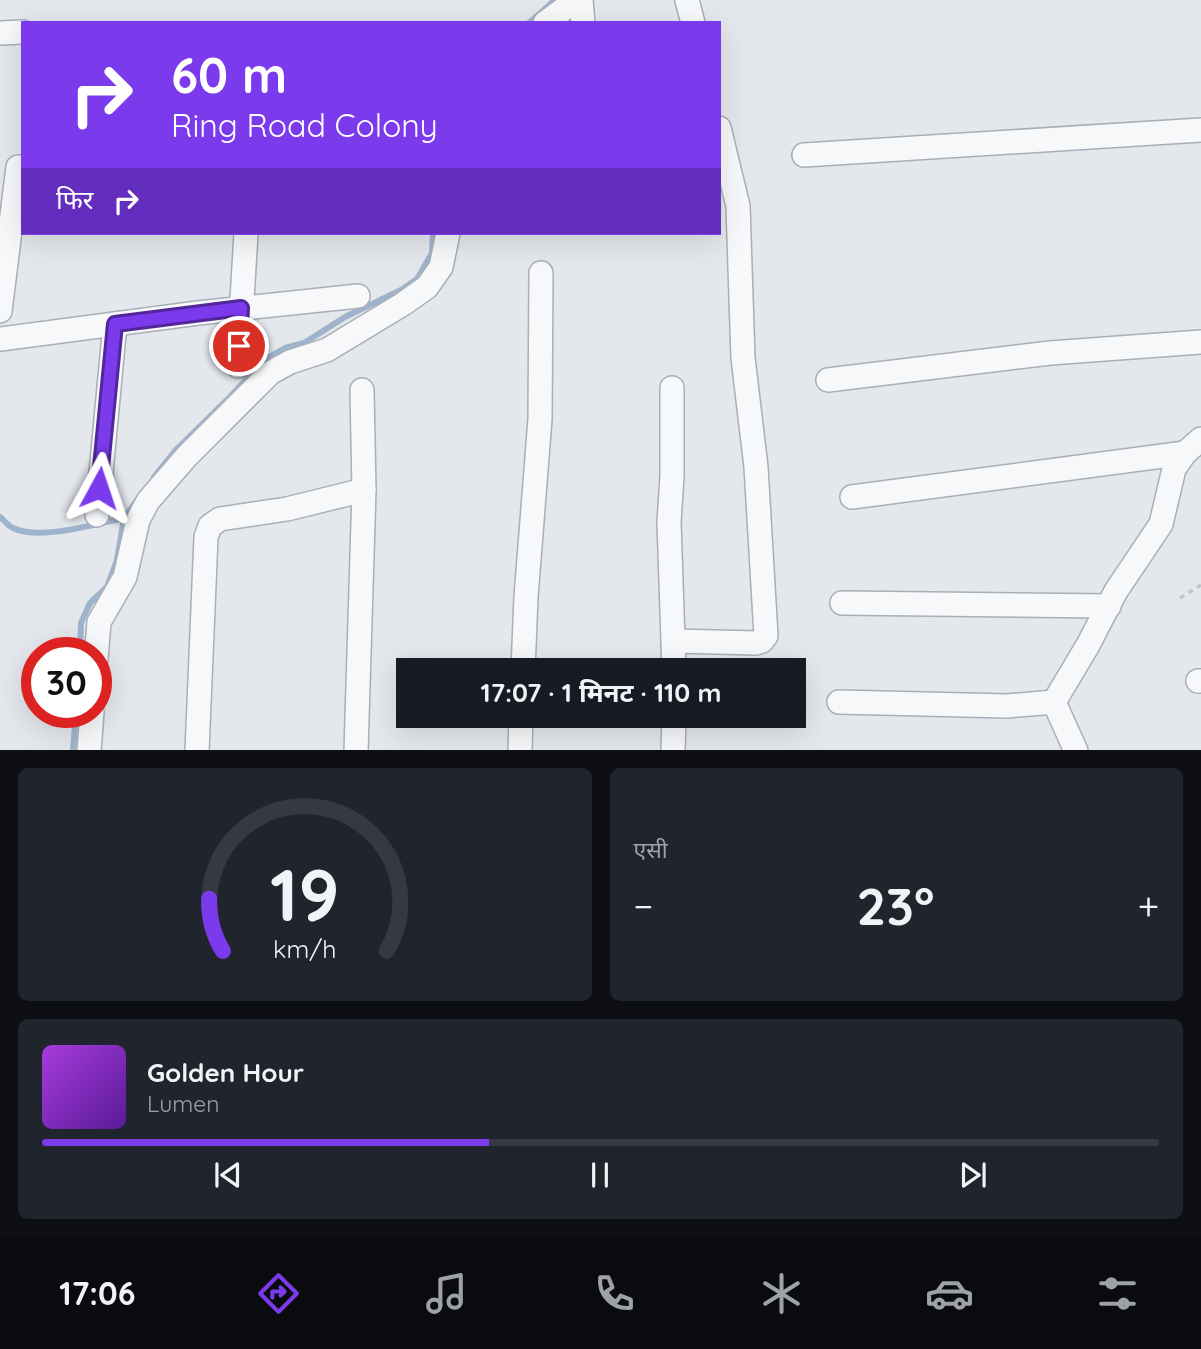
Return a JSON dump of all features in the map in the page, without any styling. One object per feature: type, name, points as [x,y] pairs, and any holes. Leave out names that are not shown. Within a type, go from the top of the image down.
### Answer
[{"type":"street","points":[[548,21],[578,0],[583,21]]},
{"type":"street","points":[[687,0],[692,21]]},
{"type":"street","points":[[0,33],[21,32]]},
{"type":"street","points":[[804,155],[1201,130]]},
{"type":"street","points":[[674,641],[756,643],[766,636],[756,467],[743,358],[738,206],[721,136]]},
{"type":"street","points":[[0,311],[14,167]]},
{"type":"street","points":[[238,366],[246,235]]},
{"type":"street","points":[[98,637],[99,622],[125,578],[138,520],[148,501],[187,456],[270,373],[290,362],[327,350],[427,287],[440,267],[448,235]]},
{"type":"street","points":[[523,658],[540,419],[541,273]]},
{"type":"street","points":[[0,339],[358,296]]},
{"type":"street","points":[[97,515],[115,324]]},
{"type":"street","points":[[828,380],[1050,353],[1201,342]]},
{"type":"street","points":[[672,388],[670,522],[674,658]]},
{"type":"street","points":[[356,750],[364,490],[362,390]]},
{"type":"street","points":[[852,497],[1193,446]]},
{"type":"street","points":[[1054,702],[1116,591],[1161,524],[1174,469],[1193,446]]},
{"type":"street","points":[[197,750],[206,537],[210,526],[220,519],[287,509],[364,490]]},
{"type":"street","points":[[842,603],[1109,606]]},
{"type":"street","points":[[839,702],[1007,706],[1054,702]]},
{"type":"street","points":[[1054,702],[1076,750]]},
{"type":"street","points":[[89,750],[91,728]]},
{"type":"street","points":[[520,750],[521,728]]},
{"type":"street","points":[[673,750],[674,728]]},
{"type":"path","points":[[1180,598],[1201,586]]},
{"type":"waterway","points":[[531,21],[555,0]]},
{"type":"waterway","points":[[154,477],[174,452],[264,360],[285,348],[304,343],[345,317],[401,290],[417,279],[432,253],[433,235]]},
{"type":"waterway","points":[[0,517],[11,527],[24,532],[52,532],[124,518],[137,500]]},
{"type":"waterway","points":[[81,637],[81,623],[90,603],[107,587],[117,560],[124,518]]},
{"type":"waterway","points":[[73,750],[75,728]]},
{"type":"route","points":[[99,488],[115,324],[241,308],[239,346]]}]
